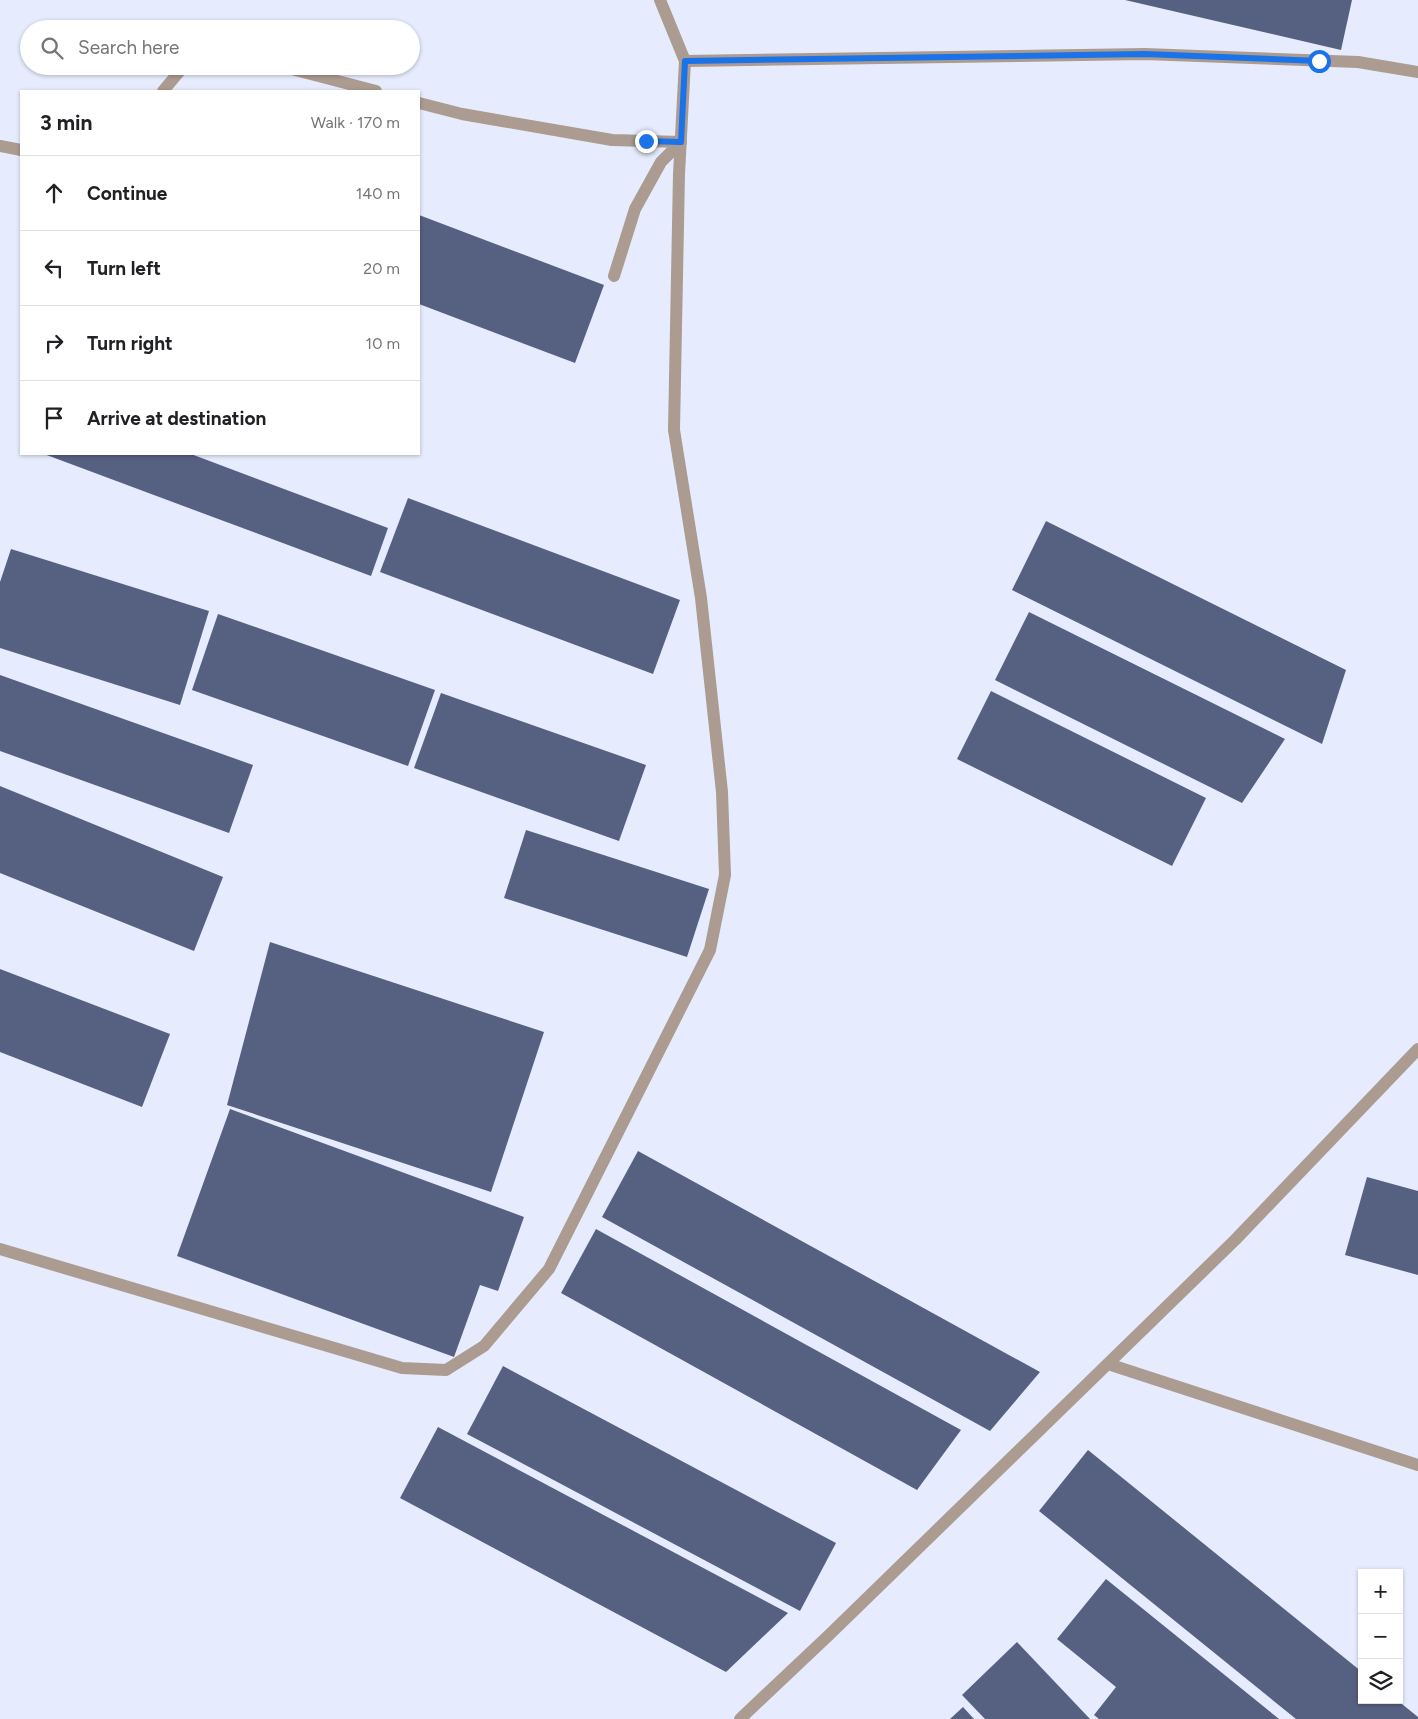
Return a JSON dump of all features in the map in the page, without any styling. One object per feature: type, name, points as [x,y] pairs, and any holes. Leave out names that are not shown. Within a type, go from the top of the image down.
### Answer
[{"type":"street","points":[[0,1249],[402,1368],[446,1370],[484,1346],[549,1269],[710,950],[725,875],[722,792],[701,598],[674,430],[681,142],[685,61],[660,0]]},
{"type":"street","points":[[685,61],[1145,54],[1358,62],[1418,72]]},
{"type":"street","points":[[164,90],[176,75]]},
{"type":"street","points":[[315,75],[372,90]]},
{"type":"street","points":[[420,102],[462,114],[612,140],[681,142]]},
{"type":"street","points":[[614,276],[635,209],[661,162],[681,142]]},
{"type":"street","points":[[0,146],[20,150]]},
{"type":"street","points":[[740,1719],[1236,1240],[1418,1049]]},
{"type":"street","points":[[1108,1364],[1418,1465]]},
{"type":"building","points":[[1125,0],[1352,0],[1341,50]]},
{"type":"building","points":[[420,215],[604,285],[575,363],[420,304]]},
{"type":"building","points":[[47,455],[194,455],[388,528],[371,576]]},
{"type":"building","points":[[408,498],[680,600],[653,674],[380,572]]},
{"type":"building","points":[[1046,521],[1346,670],[1322,744],[1012,590]]},
{"type":"building","points":[[11,549],[209,611],[180,705],[0,648],[0,582]]},
{"type":"building","points":[[1029,612],[1285,739],[1242,803],[995,680]]},
{"type":"building","points":[[218,614],[435,690],[408,766],[192,690]]},
{"type":"building","points":[[0,675],[253,765],[229,833],[0,751]]},
{"type":"building","points":[[991,691],[1206,798],[1172,866],[957,759]]},
{"type":"building","points":[[441,693],[646,765],[619,841],[414,768]]},
{"type":"building","points":[[0,786],[223,877],[194,951],[0,873]]},
{"type":"building","points":[[526,830],[709,889],[687,957],[504,898]]},
{"type":"building","points":[[270,942],[544,1032],[491,1192],[227,1105]]},
{"type":"building","points":[[0,969],[170,1034],[142,1107],[0,1052]]},
{"type":"building","points":[[230,1109],[524,1217],[498,1291],[480,1285],[454,1357],[177,1256]]},
{"type":"building","points":[[638,1151],[1040,1372],[990,1431],[602,1217]]},
{"type":"building","points":[[1367,1177],[1418,1191],[1418,1275],[1345,1255]]},
{"type":"building","points":[[596,1229],[961,1430],[917,1490],[561,1293]]},
{"type":"building","points":[[503,1366],[836,1543],[800,1611],[467,1434]]},
{"type":"building","points":[[438,1427],[788,1613],[726,1672],[400,1498]]},
{"type":"building","points":[[1088,1450],[1358,1669],[1358,1704],[1402,1704],[1418,1719],[1296,1719],[1039,1511]]},
{"type":"building","points":[[1106,1579],[1279,1719],[1099,1719],[1094,1715],[1116,1687],[1057,1639]]},
{"type":"building","points":[[1017,1642],[1090,1719],[985,1719],[962,1695]]},
{"type":"building","points":[[963,1707],[974,1719],[950,1719]]},
{"type":"route","points":[[646,141],[681,142],[685,61],[1145,54],[1319,61]]}]
